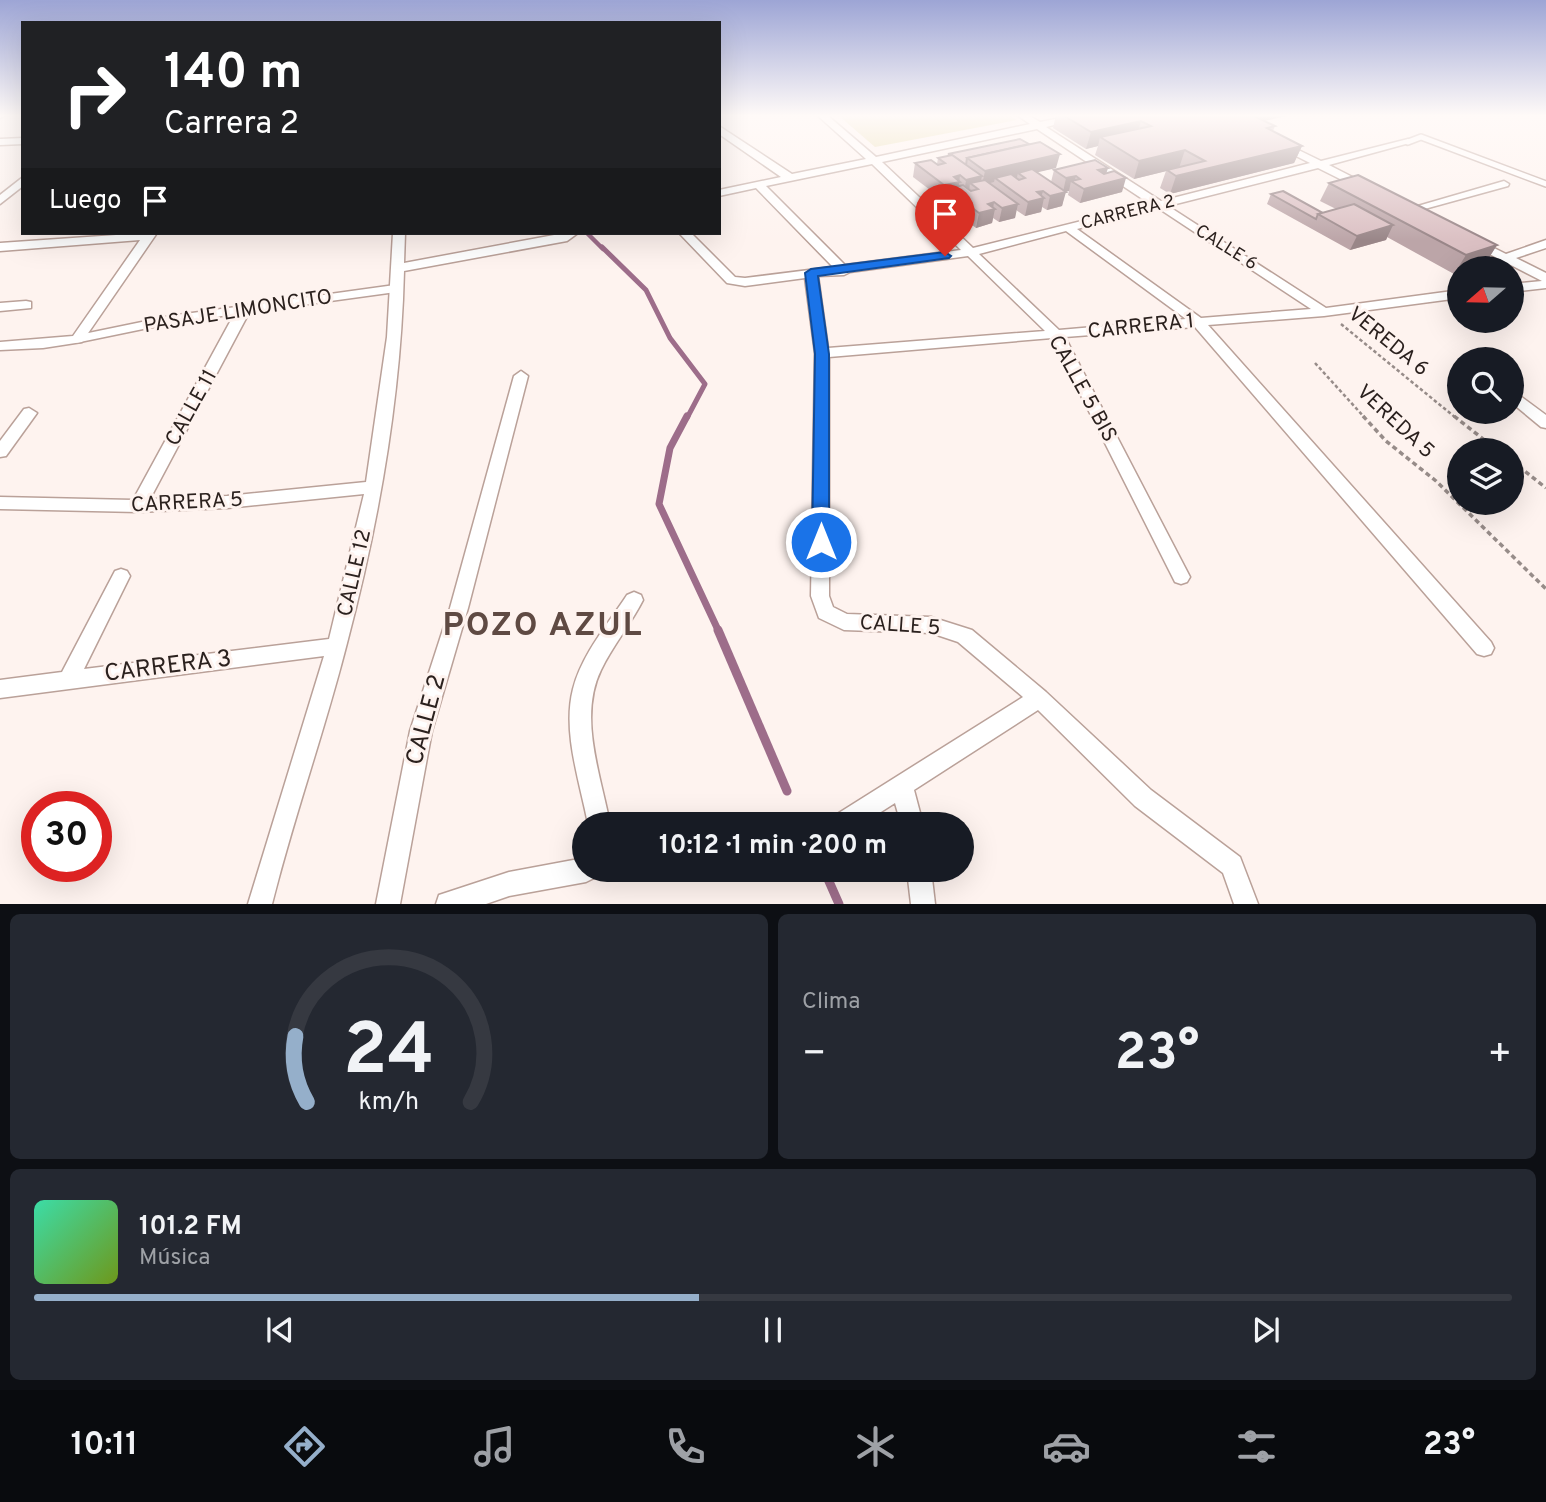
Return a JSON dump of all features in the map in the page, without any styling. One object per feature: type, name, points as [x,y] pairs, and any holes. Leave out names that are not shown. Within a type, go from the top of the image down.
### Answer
[{"type":"street","points":[[760,157],[790,178]]},
{"type":"street","name":"CALLE 5 BIS","points":[[871,157],[1058,336],[1181,578]]},
{"type":"street","points":[[721,193],[887,157]]},
{"type":"street","name":"CALLE 6","points":[[1086,157],[1324,312]]},
{"type":"street","points":[[1307,157],[1376,193]]},
{"type":"street","name":"CARRERA 2","points":[[687,235],[731,280],[745,282],[844,271],[971,252],[1347,157]]},
{"type":"street","points":[[0,201],[21,182]]},
{"type":"street","points":[[758,184],[844,271]]},
{"type":"street","points":[[1410,210],[1504,184]]},
{"type":"street","points":[[1399,204],[1430,220]]},
{"type":"street","points":[[1069,228],[1197,321],[1484,648]]},
{"type":"street","points":[[0,247],[138,235]]},
{"type":"street","points":[[0,345],[43,344],[77,339],[149,235]]},
{"type":"street","name":"CALLE 12","points":[[260,904],[337,646],[362,551],[399,288],[400,235]]},
{"type":"street","points":[[399,268],[570,235]]},
{"type":"street","points":[[1461,236],[1501,256]]},
{"type":"street","points":[[1511,256],[1546,244]]},
{"type":"street","points":[[1524,267],[1546,278]]},
{"type":"street","name":"CALLE 5","points":[[811,273],[822,354],[820,596],[826,612],[844,622],[931,625],[965,636],[1039,698],[1143,798],[1232,865],[1246,904]]},
{"type":"street","points":[[1524,287],[1546,284]]},
{"type":"street","name":"CARRERA 1","points":[[822,354],[1324,312],[1447,296]]},
{"type":"street","points":[[0,307],[26,306]]},
{"type":"street","name":"CALLE 11","points":[[138,506],[244,309]]},
{"type":"street","name":"CALLE 2","points":[[388,904],[421,731],[459,608],[521,376]]},
{"type":"street","points":[[1524,405],[1546,423]]},
{"type":"street","points":[[0,452],[29,413]]},
{"type":"street","name":"CARRERA 5","points":[[0,503],[138,506],[227,502],[373,487]]},
{"type":"street","points":[[69,679],[121,576]]},
{"type":"street","points":[[597,812],[581,716],[582,690],[589,673],[634,600]]},
{"type":"street","name":"CARRERA 3","points":[[1,689],[337,646]]},
{"type":"street","points":[[860,812],[1039,698]]},
{"type":"street","points":[[902,785],[909,812]]},
{"type":"street","points":[[448,904],[509,884],[572,873]]},
{"type":"street","points":[[920,882],[923,904]]},
{"type":"lane","points":[[1475,157],[1546,184]]},
{"type":"lane","name":"PASAJE LIMONCITO","points":[[77,339],[244,309],[399,288]]},
{"type":"path","name":"VEREDA 6","points":[[1324,312],[1383,354],[1449,415],[1480,438]]},
{"type":"path","name":"VEREDA 5","points":[[1315,363],[1386,441],[1436,481],[1546,589]]},
{"type":"path","points":[[1524,471],[1546,488]]},
{"type":"building","points":[[955,157],[971,157],[967,158],[966,165]]},
{"type":"building","points":[[955,157],[982,176],[966,180],[960,175],[954,177],[960,182],[944,185],[915,163],[931,160],[938,165],[945,163],[938,158]]},
{"type":"building","points":[[971,157],[1046,157],[985,171],[967,158]]},
{"type":"building","points":[[1133,157],[1155,157],[1139,161]]},
{"type":"building","points":[[1198,157],[1255,157],[1176,176],[1167,170],[1205,161]]},
{"type":"building","points":[[1095,160],[1108,168],[1098,170],[1104,174],[1114,171],[1126,178],[1084,189],[1071,181],[1080,179],[1076,176],[1066,178],[1054,170]]},
{"type":"building","points":[[1032,169],[1066,192],[1050,196],[1043,191],[1037,192],[1044,198],[1028,202],[995,178],[1011,174],[1019,180],[1025,178],[1018,173]]},
{"type":"building","points":[[1358,175],[1497,245],[1466,255],[1329,183]]},
{"type":"building","points":[[985,180],[1018,204],[1002,208],[994,202],[988,204],[995,209],[979,213],[947,189],[963,185],[971,191],[978,189],[970,183]]},
{"type":"building","points":[[1283,191],[1323,213],[1318,214],[1316,219],[1271,194]]},
{"type":"building","points":[[1354,204],[1393,225],[1357,236],[1318,214]]},
{"type":"waterway","points":[[589,235],[603,249]]},
{"type":"waterway","points":[[602,247],[646,290],[670,338],[705,384],[687,418]]},
{"type":"waterway","points":[[687,416],[670,448],[659,504],[719,632]]},
{"type":"waterway","points":[[718,630],[787,791]]},
{"type":"waterway","points":[[829,882],[839,904]]},
{"type":"district","name":"POZO AZUL","points":[[543,627]]},
{"type":"route","points":[[821,542],[822,354],[816,292],[811,273],[844,271],[945,256]]}]
